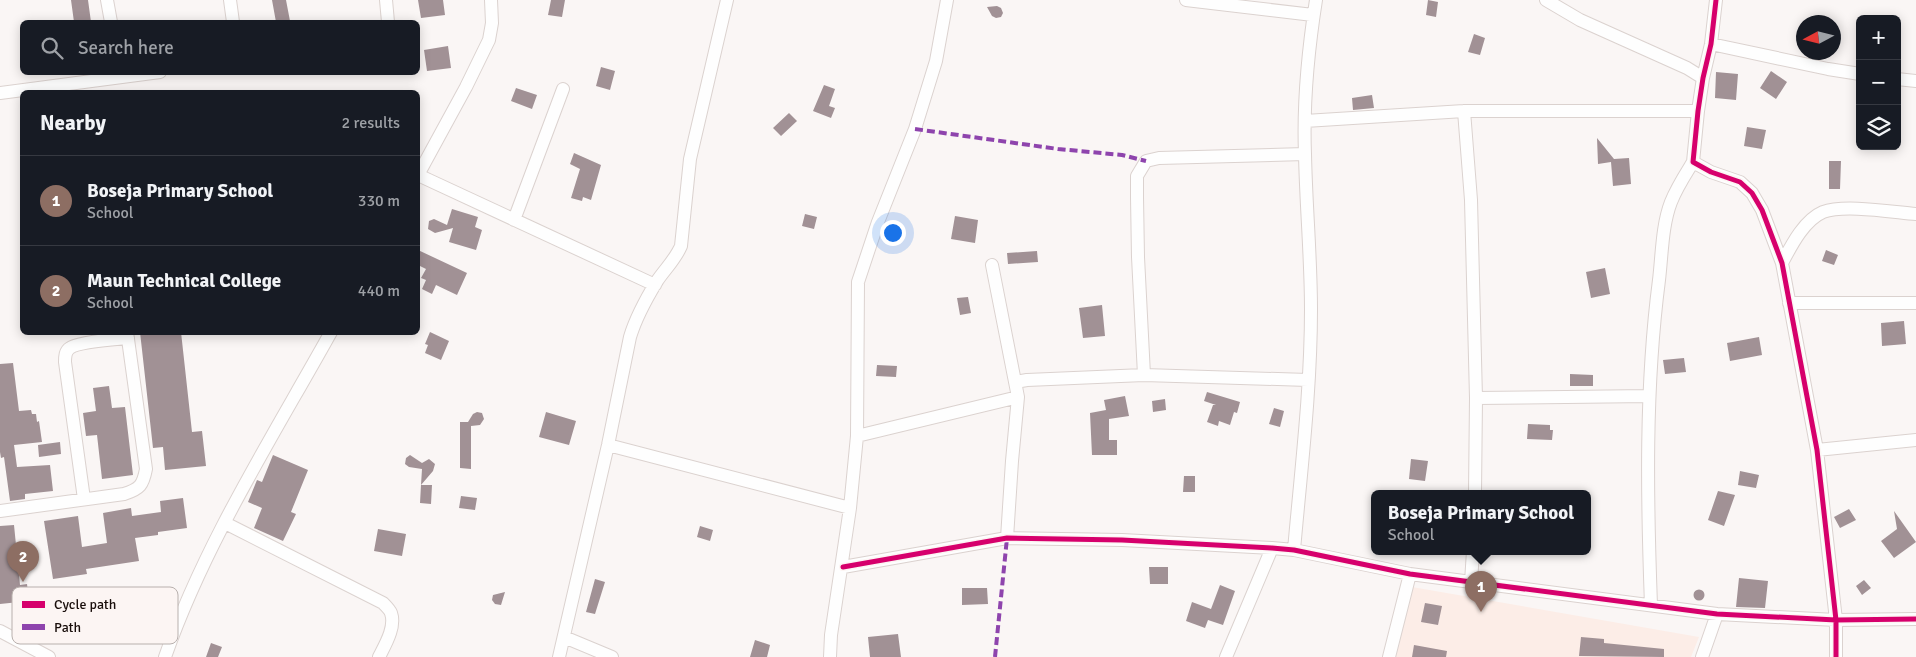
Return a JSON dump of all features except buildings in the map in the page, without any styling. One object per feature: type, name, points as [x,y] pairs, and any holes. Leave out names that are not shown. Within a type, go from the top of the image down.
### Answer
[{"type":"street","points":[[108,0],[111,20]]},
{"type":"street","points":[[230,0],[233,20]]},
{"type":"street","points":[[386,0],[388,20]]},
{"type":"street","points":[[420,171],[489,40],[492,23],[491,0]]},
{"type":"street","points":[[560,657],[608,445],[630,337],[635,321],[655,285],[676,257],[681,246],[690,159],[726,0]]},
{"type":"street","points":[[830,657],[850,508],[857,436],[858,282],[878,222],[915,129],[936,61],[946,0]]},
{"type":"street","points":[[1186,0],[1313,16]]},
{"type":"street","points":[[1294,550],[1308,380],[1311,309],[1304,121],[1308,52],[1316,0]]},
{"type":"street","points":[[1546,0],[1580,20],[1687,68],[1703,78]]},
{"type":"street","points":[[1651,605],[1647,502],[1649,396],[1656,302],[1671,203],[1681,181],[1693,162],[1698,111],[1711,44],[1716,0]]},
{"type":"street","points":[[1711,44],[1856,73]]},
{"type":"street","points":[[0,93],[118,75]]},
{"type":"street","points":[[1901,79],[1916,81]]},
{"type":"street","points":[[514,220],[563,89]]},
{"type":"street","points":[[1304,121],[1464,111],[1698,111]]},
{"type":"street","points":[[1464,111],[1471,200],[1476,398],[1475,490]]},
{"type":"street","points":[[1144,375],[1138,257],[1137,176],[1146,161],[1159,158],[1305,154]]},
{"type":"street","points":[[1693,162],[1711,172],[1740,182],[1752,193],[1762,210],[1782,263],[1817,450],[1836,620],[1836,657]]},
{"type":"street","points":[[420,176],[655,285]]},
{"type":"street","points":[[1782,263],[1790,247],[1809,221],[1822,212],[1839,209],[1916,214]]},
{"type":"street","points":[[992,265],[1018,397],[1007,538]]},
{"type":"street","points":[[1789,303],[1916,303]]},
{"type":"street","points":[[0,511],[84,499],[137,490],[144,480],[146,469],[128,335],[80,344],[70,347],[66,353],[65,362],[84,499]]},
{"type":"street","points":[[178,625],[194,586],[225,523],[329,335]]},
{"type":"street","points":[[1015,382],[1144,375],[1308,380]]},
{"type":"street","points":[[1476,398],[1649,396]]},
{"type":"street","points":[[857,436],[1018,397]]},
{"type":"street","points":[[1817,450],[1916,440]]},
{"type":"street","points":[[608,445],[850,508]]},
{"type":"street","points":[[225,523],[383,603],[391,612],[392,623],[388,638],[379,657]]},
{"type":"street","points":[[842,567],[1007,538],[1122,540],[1294,550],[1410,574],[1718,614],[1836,620],[1916,619]]},
{"type":"street","points":[[1226,657],[1272,548]]},
{"type":"street","points":[[1472,582],[1473,555]]},
{"type":"street","points":[[1389,657],[1410,574]]},
{"type":"street","points":[[1702,657],[1718,614]]},
{"type":"street","points":[[0,630],[12,637]]},
{"type":"street","points":[[564,637],[612,657]]},
{"type":"street","points":[[25,644],[49,657]]},
{"type":"street","points":[[165,657],[170,644]]},
{"type":"shaded area","points":[[1412,587],[1699,637],[1691,657],[1396,657]]},
{"type":"marked path","points":[[915,129],[1058,149],[1122,155],[1146,161]]},
{"type":"marked path","points":[[995,657],[1007,538]]},
{"type":"cycle path","points":[[1716,0],[1711,44],[1698,111],[1693,162],[1711,172],[1740,182],[1752,193],[1762,210],[1782,263],[1817,450],[1836,620],[1836,657]]},
{"type":"cycle path","points":[[843,567],[1007,538],[1122,540],[1294,550],[1410,574],[1717,614],[1836,620],[1916,619]]},
{"type":"place","name":"Maun Technical College","points":[[23,582]]},
{"type":"place","name":"Boseja Primary School","points":[[1481,612]]}]
